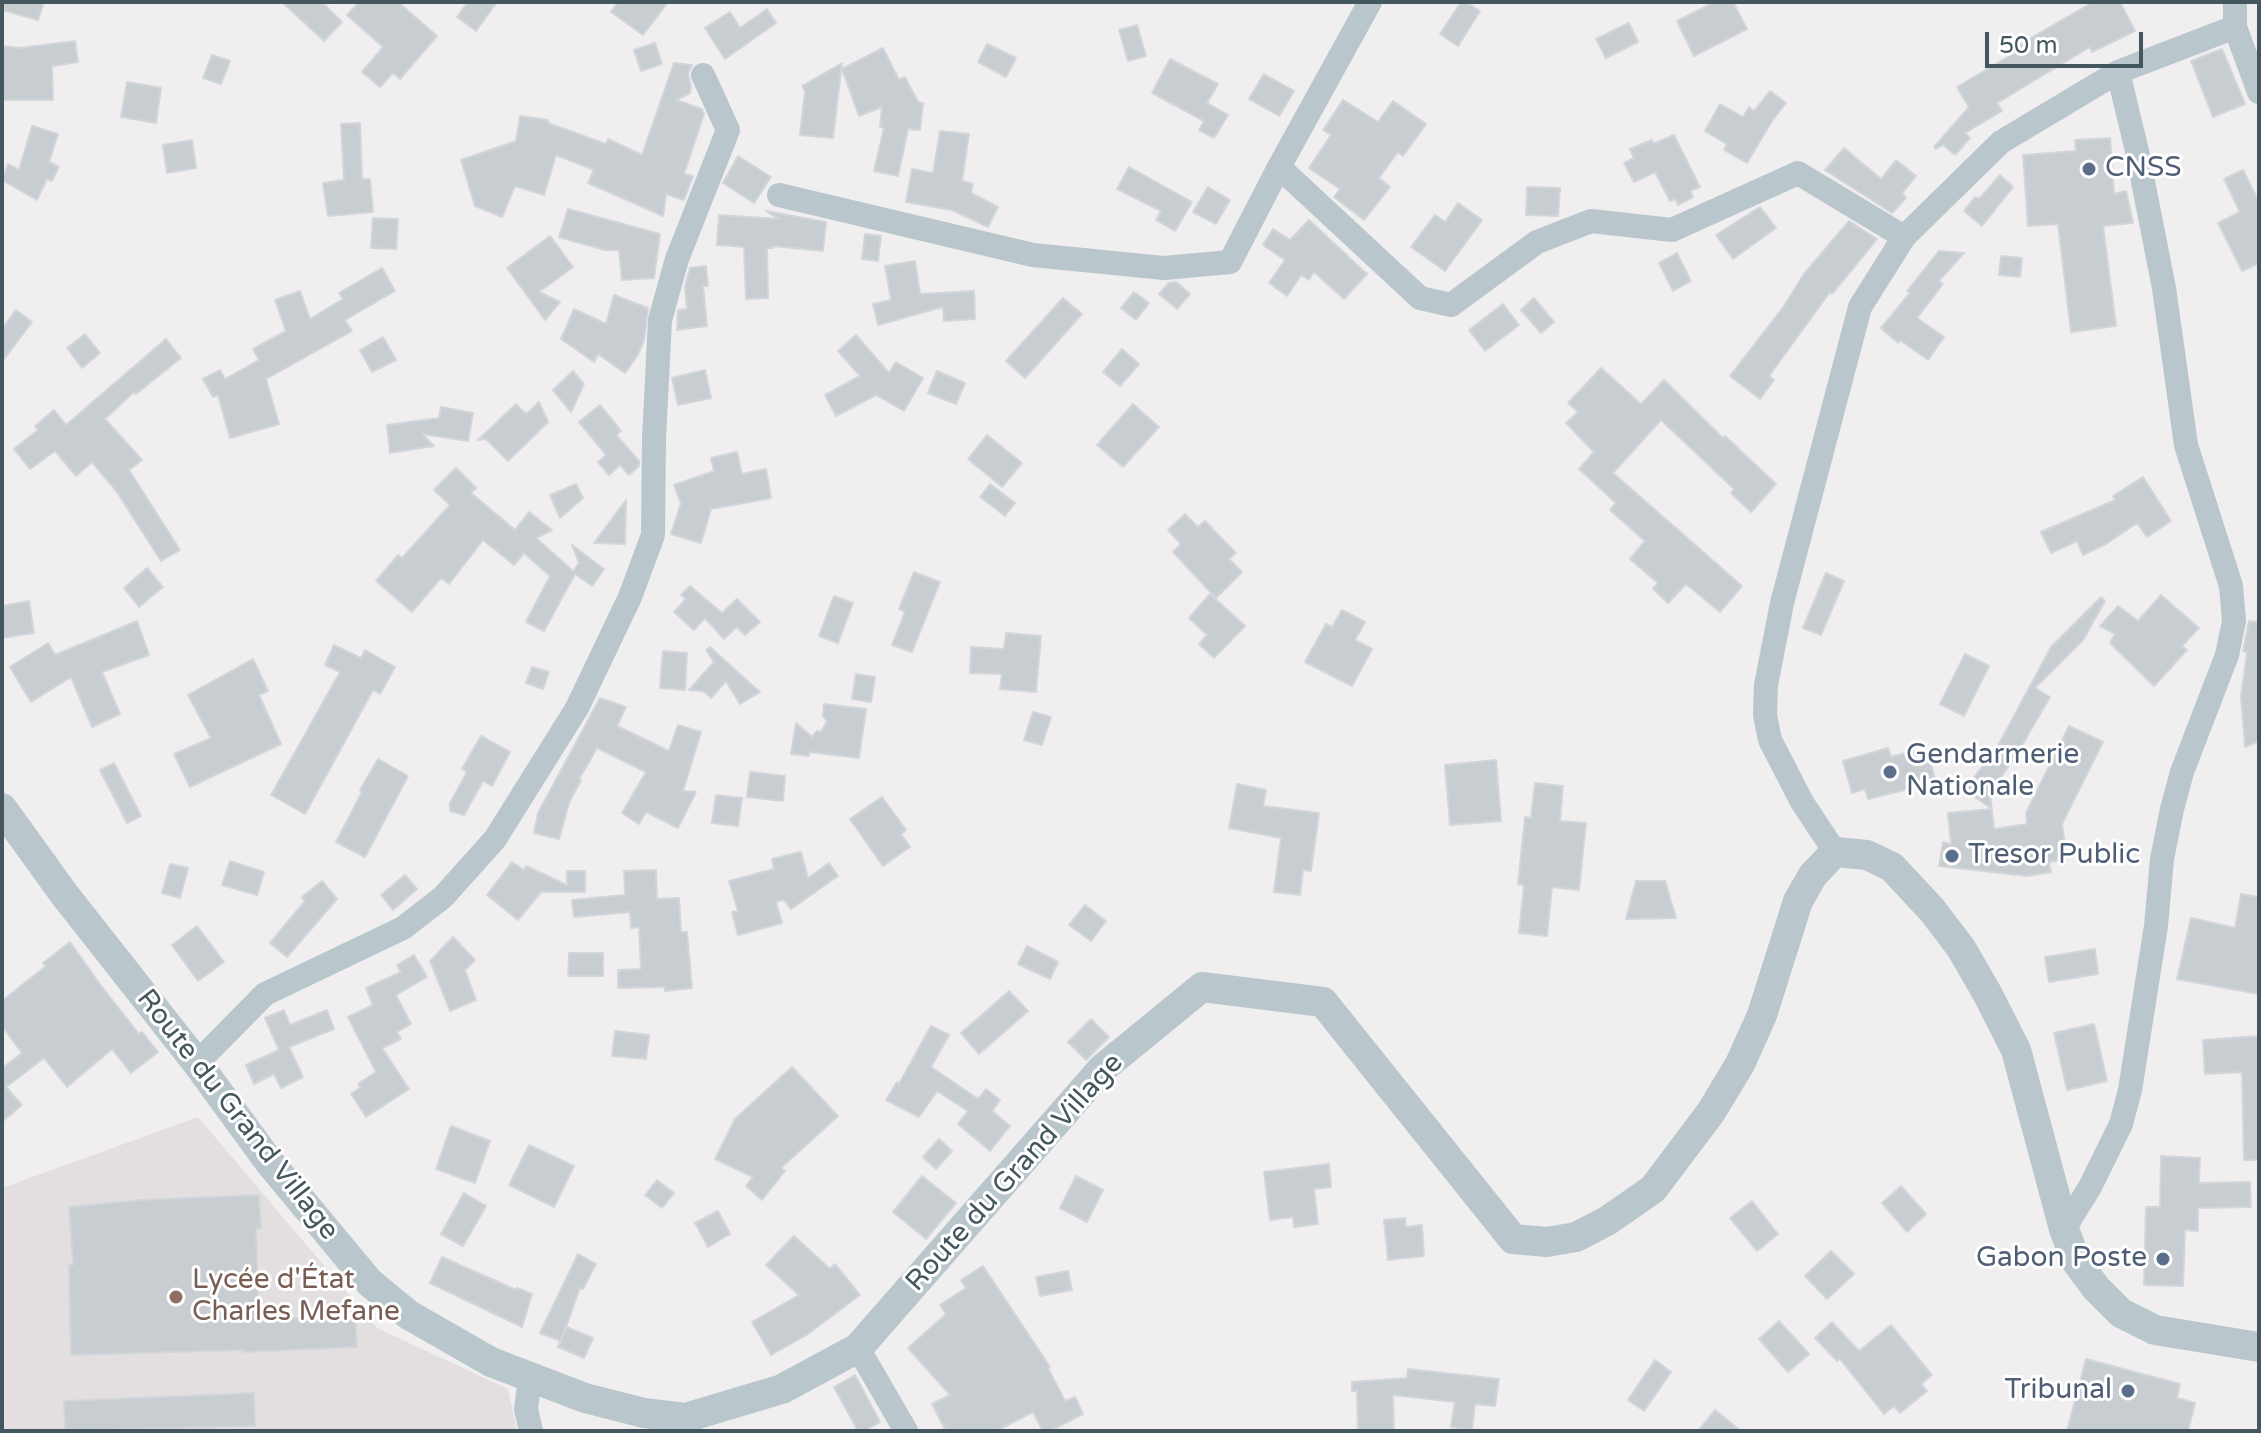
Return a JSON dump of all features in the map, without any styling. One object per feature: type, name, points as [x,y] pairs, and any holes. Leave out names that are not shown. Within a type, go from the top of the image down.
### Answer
[{"type":"street","points":[[779,195],[1033,255],[1164,268],[1230,262],[1370,2]]},
{"type":"street","points":[[2235,2],[2235,27],[2259,92]]},
{"type":"street","points":[[2235,27],[2118,72],[2001,142],[1904,237],[1860,307],[1782,603],[1766,685],[1765,715],[1770,740],[1802,802],[1835,852],[1867,855],[1892,867],[1932,910],[1961,948],[1987,993],[2016,1050],[2064,1229],[2076,1261],[2096,1288],[2121,1313],[2155,1330],[2259,1347]]},
{"type":"street","points":[[2064,1229],[2090,1187],[2121,1124],[2130,1090],[2156,926],[2162,859],[2172,809],[2182,772],[2227,655],[2234,621],[2231,586],[2186,445],[2164,288],[2118,72]]},
{"type":"street","points":[[197,1063],[265,994],[403,928],[443,897],[495,839],[577,708],[630,597],[653,535],[660,320],[677,259],[728,130],[703,75]]},
{"type":"street","points":[[1279,167],[1420,298],[1451,305],[1537,242],[1591,221],[1672,230],[1798,173],[1904,237]]},
{"type":"street","name":"Route du Grand Village","points":[[2,808],[270,1163],[369,1282],[409,1315],[474,1354],[585,1398],[644,1413],[685,1418],[782,1389],[858,1348],[1103,1068],[1202,987],[1323,1002],[1513,1239],[1547,1242],[1576,1237],[1607,1221],[1653,1189],[1711,1112],[1740,1064],[1762,1015],[1798,901],[1813,875],[1835,852]]},
{"type":"street","points":[[858,1348],[906,1431]]},
{"type":"street","points":[[530,1377],[526,1409],[531,1431]]},
{"type":"shaded area","name":"Lycée d'État Charles Mefane","points":[[198,1117],[377,1328],[508,1389],[517,1431],[2,1431],[2,1188]]},
{"type":"building","points":[[2,2],[44,2],[38,20],[2,10]]},
{"type":"building","points":[[282,2],[322,2],[342,22],[324,41]]},
{"type":"building","points":[[359,2],[398,2],[437,36],[400,79],[393,73],[380,87],[362,72],[383,47],[347,15]]},
{"type":"building","points":[[468,2],[497,2],[476,31],[457,17]]},
{"type":"building","points":[[618,2],[668,2],[643,35],[611,12]]},
{"type":"building","points":[[1461,2],[1480,11],[1458,46],[1440,34]]},
{"type":"building","points":[[1715,2],[1733,2],[1747,29],[1694,56],[1677,21]]},
{"type":"building","points":[[2093,2],[2120,2],[2135,31],[2092,52],[2090,47],[1997,103],[2002,111],[1965,133],[1970,138],[1955,155],[1943,145],[1934,147],[1969,107],[1957,87],[2016,52],[2014,48]]},
{"type":"building","points":[[767,9],[776,23],[725,59],[705,28],[730,12],[740,28]]},
{"type":"building","points":[[1629,23],[1638,42],[1606,58],[1596,39]]},
{"type":"building","points":[[1137,25],[1146,56],[1128,61],[1119,30]]},
{"type":"building","points":[[75,41],[78,62],[52,66],[53,100],[2,100],[2,46],[19,48]]},
{"type":"building","points":[[655,43],[662,64],[641,71],[634,50]]},
{"type":"building","points":[[987,44],[1016,58],[1006,77],[978,62]]},
{"type":"building","points":[[883,48],[899,80],[905,77],[918,102],[923,103],[920,130],[908,129],[898,176],[874,171],[884,128],[880,127],[882,107],[859,116],[842,69]]},
{"type":"building","points":[[2222,49],[2245,104],[2213,117],[2191,61]]},
{"type":"building","points":[[212,55],[230,61],[221,84],[203,78]]},
{"type":"building","points":[[1170,59],[1218,84],[1207,103],[1228,115],[1214,138],[1199,130],[1204,121],[1152,93]]},
{"type":"building","points":[[674,63],[692,65],[688,74],[690,93],[676,100],[702,109],[704,114],[684,174],[693,176],[684,200],[666,194],[663,216],[588,183],[594,170],[556,155],[544,195],[515,186],[502,217],[475,206],[461,160],[516,141],[520,116],[548,120],[548,123],[606,144],[608,139],[642,155]]},
{"type":"building","points":[[842,63],[833,138],[800,135],[805,91],[802,86]]},
{"type":"building","points":[[1264,74],[1294,91],[1279,116],[1249,99]]},
{"type":"building","points":[[127,82],[161,88],[156,123],[121,117]]},
{"type":"building","points":[[1770,91],[1786,103],[1747,163],[1724,150],[1727,144],[1705,131],[1720,104],[1743,117],[1749,107],[1754,111]]},
{"type":"building","points":[[1343,100],[1378,122],[1393,101],[1426,124],[1403,156],[1398,152],[1379,178],[1390,187],[1364,220],[1334,197],[1340,189],[1309,168],[1331,135],[1323,130]]},
{"type":"building","points":[[360,123],[362,179],[370,179],[373,212],[328,216],[323,183],[344,180],[341,124]]},
{"type":"building","points":[[32,126],[58,134],[49,162],[59,167],[52,181],[47,179],[37,200],[2,180],[8,164],[19,170]]},
{"type":"building","points":[[940,131],[969,134],[962,181],[973,184],[971,193],[998,207],[988,227],[952,210],[906,202],[912,169],[933,173]]},
{"type":"building","points":[[1674,135],[1700,187],[1690,191],[1693,197],[1678,205],[1675,199],[1670,201],[1655,172],[1634,182],[1624,163],[1634,158],[1630,149]]},
{"type":"building","points":[[2110,138],[2114,194],[2126,191],[2133,223],[2103,226],[2116,326],[2071,332],[2058,224],[2028,226],[2023,155],[2076,151],[2075,140]]},
{"type":"building","points":[[192,140],[196,168],[167,173],[163,145]]},
{"type":"building","points":[[1844,148],[1881,179],[1896,160],[1916,176],[1902,193],[1906,198],[1892,213],[1825,170]]},
{"type":"building","points":[[738,156],[771,177],[754,203],[723,183]]},
{"type":"building","points":[[1129,167],[1192,202],[1175,231],[1156,220],[1161,211],[1117,189]]},
{"type":"building","points":[[2243,170],[2259,202],[2259,263],[2242,271],[2218,223],[2240,212],[2224,179]]},
{"type":"building","points":[[2000,175],[2013,187],[1982,226],[1964,211]]},
{"type":"building","points":[[1208,187],[1230,200],[1216,224],[1193,212]]},
{"type":"building","points":[[1527,187],[1560,188],[1558,216],[1526,215]]},
{"type":"building","points":[[1458,203],[1482,220],[1445,271],[1411,247],[1435,215],[1445,222]]},
{"type":"building","points":[[1760,207],[1776,228],[1733,259],[1716,235]]},
{"type":"building","points":[[568,209],[660,234],[654,278],[622,280],[619,250],[605,250],[559,237]]},
{"type":"building","points":[[766,211],[826,222],[823,251],[767,248],[768,298],[746,299],[744,247],[717,245],[719,215],[779,219]]},
{"type":"building","points":[[373,218],[398,219],[396,249],[371,248]]},
{"type":"building","points":[[1309,220],[1367,274],[1344,299],[1314,272],[1309,280],[1301,275],[1287,296],[1269,283],[1285,260],[1263,245],[1273,229],[1290,240]]},
{"type":"building","points":[[1849,221],[1877,239],[1832,294],[1830,292],[1769,376],[1774,380],[1760,399],[1730,376],[1784,306],[1804,274]]},
{"type":"building","points":[[865,234],[881,236],[878,261],[862,259]]},
{"type":"building","points":[[550,236],[573,267],[539,292],[560,302],[545,320],[507,268]]},
{"type":"building","points":[[1939,251],[1964,253],[1939,281],[1943,284],[1917,318],[1944,337],[1928,360],[1900,340],[1898,343],[1881,328]]},
{"type":"building","points":[[1677,253],[1691,281],[1673,291],[1659,263]]},
{"type":"building","points":[[2001,256],[2022,258],[2020,277],[1999,275]]},
{"type":"building","points":[[915,261],[920,294],[974,291],[975,319],[944,321],[943,307],[878,325],[873,304],[891,300],[885,266]]},
{"type":"building","points":[[706,266],[708,286],[703,286],[707,326],[677,330],[678,310],[687,309],[685,287],[690,268]]},
{"type":"building","points":[[382,268],[395,291],[345,320],[352,331],[266,379],[279,424],[230,438],[218,395],[213,397],[203,379],[220,370],[225,379],[259,360],[253,349],[286,331],[275,300],[300,291],[310,319],[343,299],[339,293]]},
{"type":"building","points":[[1176,282],[1190,294],[1177,309],[1159,294],[1169,283]]},
{"type":"building","points":[[1134,292],[1149,303],[1136,320],[1121,308]]},
{"type":"building","points":[[614,295],[648,308],[644,340],[625,373],[598,354],[594,362],[561,339],[574,309],[606,324]]},
{"type":"building","points":[[1063,298],[1082,314],[1025,378],[1006,361]]},
{"type":"building","points":[[1534,298],[1554,322],[1541,333],[1521,310]]},
{"type":"building","points":[[1503,304],[1519,325],[1485,351],[1469,330]]},
{"type":"building","points":[[16,310],[32,322],[2,362],[2,329]]},
{"type":"building","points":[[85,334],[100,353],[82,368],[67,348]]},
{"type":"building","points":[[856,335],[889,373],[896,362],[923,378],[904,411],[876,395],[836,416],[825,395],[860,376],[838,351]]},
{"type":"building","points":[[383,337],[396,360],[372,372],[360,350]]},
{"type":"building","points":[[166,339],[181,358],[136,394],[134,392],[105,419],[142,460],[129,470],[180,550],[161,561],[117,492],[92,462],[76,476],[55,451],[30,469],[14,449],[38,430],[35,426],[54,410],[66,425]]},
{"type":"building","points":[[1122,349],[1139,364],[1120,386],[1103,372]]},
{"type":"building","points":[[1601,368],[1641,404],[1664,380],[1776,484],[1751,512],[1731,493],[1734,489],[1661,420],[1613,473],[1742,586],[1720,612],[1686,584],[1668,603],[1653,589],[1658,583],[1630,559],[1645,541],[1610,510],[1616,503],[1579,469],[1594,452],[1566,423],[1578,412],[1568,403]]},
{"type":"building","points":[[705,370],[711,398],[678,405],[672,378]]},
{"type":"building","points":[[573,371],[584,384],[571,412],[553,390]]},
{"type":"building","points":[[937,371],[965,383],[956,404],[928,393]]},
{"type":"building","points":[[539,402],[548,422],[508,461],[486,439],[478,440],[516,404],[526,414]]},
{"type":"building","points":[[1133,404],[1159,427],[1123,467],[1097,445]]},
{"type":"building","points":[[600,405],[621,431],[616,435],[639,461],[639,466],[629,475],[620,465],[609,475],[598,462],[606,455],[579,422]]},
{"type":"building","points":[[441,407],[473,413],[468,441],[422,434],[434,446],[390,453],[387,425],[439,418]]},
{"type":"building","points":[[987,435],[1022,463],[1002,487],[968,459]]},
{"type":"building","points":[[737,452],[742,474],[766,469],[771,498],[711,509],[701,543],[671,534],[681,503],[674,485],[714,471],[711,458]]},
{"type":"building","points":[[456,468],[476,488],[471,493],[515,530],[529,512],[552,530],[536,538],[573,571],[579,563],[572,545],[604,569],[592,586],[575,574],[544,631],[526,622],[550,576],[524,553],[514,565],[483,540],[449,584],[441,578],[412,612],[376,581],[398,555],[402,558],[450,505],[434,490]]},
{"type":"building","points":[[2143,477],[2171,521],[2147,537],[2137,523],[2083,555],[2077,541],[2051,553],[2041,532],[2115,500],[2113,496]]},
{"type":"building","points":[[576,484],[583,498],[560,518],[550,495]]},
{"type":"building","points":[[990,484],[1015,503],[1005,516],[980,497]]},
{"type":"building","points":[[626,500],[625,544],[594,543]]},
{"type":"building","points":[[1185,514],[1198,527],[1205,521],[1236,553],[1229,559],[1242,572],[1216,598],[1173,552],[1181,544],[1168,530]]},
{"type":"building","points":[[147,568],[163,587],[139,607],[124,588]]},
{"type":"building","points":[[914,572],[940,582],[912,652],[892,645],[905,612],[899,609]]},
{"type":"building","points":[[1826,573],[1844,581],[1821,635],[1803,628]]},
{"type":"building","points":[[690,586],[722,613],[737,599],[760,622],[745,635],[737,627],[724,639],[705,618],[694,630],[674,612],[686,599],[681,595]]},
{"type":"building","points":[[1210,594],[1245,626],[1214,658],[1199,644],[1207,635],[1189,618]]},
{"type":"building","points":[[2161,595],[2199,628],[2182,646],[2187,650],[2154,686],[2110,643],[2115,634],[2100,626],[2118,606],[2138,621]]},
{"type":"building","points":[[834,596],[853,603],[838,643],[819,636]]},
{"type":"building","points":[[2101,597],[2105,601],[2083,640],[2035,688],[2050,697],[1990,793],[1992,809],[1965,790],[2000,742],[2051,647]]},
{"type":"building","points":[[29,601],[34,633],[2,638],[2,606]]},
{"type":"building","points":[[1342,610],[1365,622],[1355,640],[1372,649],[1352,686],[1305,662],[1326,624],[1332,627]]},
{"type":"building","points":[[137,621],[149,655],[102,672],[120,714],[92,727],[71,677],[31,702],[10,667],[48,643],[55,655]]},
{"type":"building","points":[[2249,621],[2259,622],[2259,741],[2245,747],[2241,697],[2247,652],[2243,651]]},
{"type":"building","points":[[1006,633],[1041,636],[1036,692],[1000,689],[1002,674],[970,673],[971,647],[1004,649]]},
{"type":"building","points":[[334,645],[361,658],[365,650],[395,667],[380,694],[373,690],[305,814],[271,795],[340,672],[325,665]]},
{"type":"building","points":[[710,647],[760,692],[740,704],[726,681],[711,698],[703,691],[689,690],[714,662],[706,650]]},
{"type":"building","points":[[663,651],[687,653],[685,690],[660,688]]},
{"type":"building","points":[[1965,654],[1989,666],[1964,716],[1940,704]]},
{"type":"building","points":[[253,659],[268,691],[259,695],[281,744],[190,787],[174,754],[211,738],[188,695]]},
{"type":"building","points":[[532,667],[549,672],[543,689],[526,683]]},
{"type":"building","points":[[856,674],[875,677],[871,702],[852,699]]},
{"type":"building","points":[[600,698],[626,707],[617,726],[669,751],[678,725],[701,732],[683,791],[696,792],[678,828],[646,812],[639,824],[622,813],[646,772],[597,748],[579,779],[559,839],[534,833],[538,813]]},
{"type":"building","points":[[824,704],[866,709],[859,758],[809,752],[809,756],[791,754],[796,723],[812,737],[817,731],[821,732],[827,721],[823,716]]},
{"type":"building","points":[[1033,712],[1051,717],[1042,745],[1024,740]]},
{"type":"building","points":[[2069,726],[2103,742],[2062,824],[2067,859],[2049,862],[2051,872],[2027,876],[1939,866],[1943,842],[1951,844],[1948,813],[1992,809],[1994,829],[2027,824],[2026,813]]},
{"type":"building","points":[[481,736],[510,752],[492,786],[483,781],[464,815],[450,811],[450,803],[467,772],[462,769]]},
{"type":"building","name":"Gendarmerie Nationale","points":[[1926,747],[1936,782],[1868,799],[1865,789],[1852,793],[1843,761],[1888,748],[1891,757]]},
{"type":"building","points":[[378,759],[408,776],[365,857],[336,842]]},
{"type":"building","points":[[1496,760],[1501,821],[1450,825],[1445,765]]},
{"type":"building","points":[[114,763],[141,816],[127,823],[100,770]]},
{"type":"building","points":[[750,772],[785,776],[783,801],[747,797]]},
{"type":"building","points":[[1535,783],[1563,786],[1560,821],[1586,823],[1579,890],[1552,887],[1547,936],[1519,933],[1524,885],[1518,884],[1525,817],[1531,818]]},
{"type":"building","points":[[1237,784],[1266,790],[1263,806],[1319,813],[1311,871],[1303,870],[1300,895],[1274,892],[1281,838],[1229,828]]},
{"type":"building","points":[[716,795],[742,798],[738,826],[712,823]]},
{"type":"building","points":[[882,797],[906,830],[901,834],[910,847],[883,866],[850,819]]},
{"type":"building","points":[[801,852],[808,878],[829,863],[838,876],[791,909],[784,900],[776,902],[782,923],[738,935],[732,912],[738,911],[729,881],[774,869],[772,859]]},
{"type":"building","points":[[230,861],[264,872],[257,895],[222,885]]},
{"type":"building","points":[[512,862],[524,870],[526,866],[567,885],[567,871],[585,871],[585,892],[541,892],[518,920],[487,895]]},
{"type":"building","points":[[170,864],[188,868],[180,898],[162,893]]},
{"type":"building","points":[[656,870],[657,899],[679,898],[681,932],[687,932],[692,988],[665,991],[665,987],[618,988],[618,970],[641,969],[639,927],[631,928],[630,912],[574,917],[572,900],[625,895],[624,871]]},
{"type":"building","points":[[405,875],[417,889],[393,910],[381,895]]},
{"type":"building","points":[[322,881],[337,899],[287,957],[270,943],[305,901],[302,897]]},
{"type":"building","points":[[1636,881],[1665,881],[1676,918],[1626,919]]},
{"type":"building","points":[[2241,894],[2259,897],[2259,994],[2177,979],[2191,918],[2235,928]]},
{"type":"building","points":[[1085,905],[1106,921],[1091,941],[1069,925]]},
{"type":"building","points":[[197,926],[224,962],[198,981],[172,945]]},
{"type":"building","points":[[453,937],[475,960],[465,970],[476,1000],[450,1011],[430,961]]},
{"type":"building","points":[[70,942],[139,1034],[142,1032],[158,1052],[131,1073],[112,1049],[67,1087],[44,1058],[6,1087],[22,1105],[2,1122],[2,1068],[22,1053],[2,1026],[2,1001]]},
{"type":"building","points":[[1027,946],[1058,962],[1050,979],[1018,964]]},
{"type":"building","points":[[2095,949],[2098,974],[2049,982],[2045,957]]},
{"type":"building","points":[[569,953],[603,953],[603,976],[568,976]]},
{"type":"building","points":[[414,955],[427,977],[396,995],[411,1024],[397,1032],[401,1039],[382,1048],[409,1089],[366,1117],[351,1094],[361,1087],[358,1084],[376,1072],[348,1017],[373,1005],[366,988],[401,972],[397,965]]},
{"type":"building","points":[[1009,991],[1028,1011],[979,1054],[961,1033]]},
{"type":"building","points":[[284,1010],[290,1025],[327,1010],[334,1029],[289,1047],[303,1077],[281,1088],[274,1074],[254,1084],[246,1065],[279,1050],[265,1018]]},
{"type":"building","points":[[1091,1019],[1109,1037],[1086,1060],[1068,1042]]},
{"type":"building","points":[[2094,1024],[2107,1081],[2067,1090],[2054,1033]]},
{"type":"building","points":[[931,1026],[949,1035],[931,1067],[978,1099],[986,1089],[1000,1100],[992,1111],[1010,1126],[990,1151],[958,1124],[968,1111],[937,1091],[919,1117],[886,1100],[897,1082],[899,1084]]},
{"type":"building","points":[[615,1031],[649,1035],[646,1059],[612,1056]]},
{"type":"building","points":[[2259,1036],[2259,1160],[2244,1160],[2242,1072],[2205,1074],[2203,1040]]},
{"type":"building","points":[[792,1067],[838,1116],[781,1168],[785,1171],[762,1200],[746,1186],[753,1177],[715,1159],[735,1119]]},
{"type":"building","points":[[451,1126],[490,1141],[475,1183],[436,1169]]},
{"type":"building","points":[[939,1139],[952,1151],[936,1169],[923,1157]]},
{"type":"building","points":[[529,1145],[574,1166],[554,1207],[509,1185]]},
{"type":"building","points":[[2161,1156],[2200,1158],[2199,1183],[2250,1182],[2251,1207],[2198,1208],[2198,1231],[2185,1230],[2183,1286],[2144,1285],[2146,1207],[2160,1207]]},
{"type":"building","points":[[1329,1164],[1331,1187],[1314,1189],[1318,1224],[1294,1227],[1293,1217],[1270,1220],[1264,1172]]},
{"type":"building","points":[[922,1176],[956,1203],[926,1239],[893,1212]]},
{"type":"building","points":[[1076,1176],[1103,1190],[1087,1222],[1060,1208]]},
{"type":"building","points":[[657,1180],[674,1193],[662,1208],[645,1195]]},
{"type":"building","points":[[1901,1186],[1926,1214],[1907,1232],[1882,1203]]},
{"type":"building","points":[[464,1193],[486,1206],[463,1246],[441,1234]]},
{"type":"building","points":[[259,1195],[261,1228],[256,1229],[259,1320],[355,1315],[357,1347],[71,1355],[69,1265],[73,1265],[69,1207],[140,1200]]},
{"type":"building","points":[[1752,1201],[1778,1234],[1757,1251],[1730,1218]]},
{"type":"building","points":[[718,1211],[730,1234],[708,1247],[695,1223]]},
{"type":"building","points":[[1405,1218],[1406,1227],[1422,1225],[1424,1256],[1388,1260],[1384,1220]]},
{"type":"building","points":[[794,1236],[830,1269],[835,1264],[860,1295],[808,1334],[771,1355],[752,1322],[799,1295],[766,1265]]},
{"type":"building","points":[[1831,1251],[1854,1274],[1827,1299],[1805,1276]]},
{"type":"building","points":[[578,1254],[596,1264],[583,1289],[580,1288],[561,1341],[540,1333]]},
{"type":"building","points":[[442,1257],[532,1294],[522,1327],[430,1283]]},
{"type":"building","points":[[983,1266],[1050,1367],[1065,1401],[1075,1397],[1083,1414],[1050,1431],[1043,1431],[1033,1412],[996,1431],[946,1431],[932,1404],[950,1395],[908,1348],[946,1314],[940,1305],[966,1288],[961,1280]]},
{"type":"building","points":[[1068,1271],[1072,1290],[1040,1296],[1036,1277]]},
{"type":"building","points":[[1779,1321],[1809,1354],[1788,1372],[1759,1339]]},
{"type":"building","points":[[1832,1322],[1859,1351],[1891,1325],[1932,1375],[1921,1384],[1927,1391],[1900,1413],[1894,1406],[1884,1414],[1840,1359],[1837,1361],[1815,1338]]},
{"type":"building","points":[[567,1327],[593,1338],[584,1358],[558,1347]]},
{"type":"building","name":"Tribunal","points":[[2086,1359],[2180,1384],[2177,1398],[2195,1403],[2188,1431],[2067,1431]]},
{"type":"building","points":[[1655,1360],[1671,1372],[1644,1411],[1628,1400]]},
{"type":"building","points":[[1408,1369],[1499,1379],[1495,1406],[1475,1404],[1472,1430],[1451,1427],[1455,1402],[1393,1395],[1394,1431],[1358,1431],[1357,1391],[1352,1391],[1352,1382],[1407,1378]]},
{"type":"building","points":[[855,1375],[880,1422],[864,1431],[858,1431],[834,1387]]},
{"type":"building","points":[[254,1393],[255,1426],[65,1431],[64,1401]]},
{"type":"building","points":[[1715,1410],[1741,1431],[1698,1431]]},
{"type":"place","name":"CNSS","points":[[2089,169]]},
{"type":"place","name":"Gendarmerie Nationale","points":[[1890,772]]},
{"type":"place","name":"Tresor Public","points":[[1952,856]]},
{"type":"place","name":"Gabon Poste","points":[[2163,1259]]},
{"type":"place","name":"Lycée d'État Charles Mefane","points":[[176,1297]]},
{"type":"place","name":"Tribunal","points":[[2128,1391]]}]
